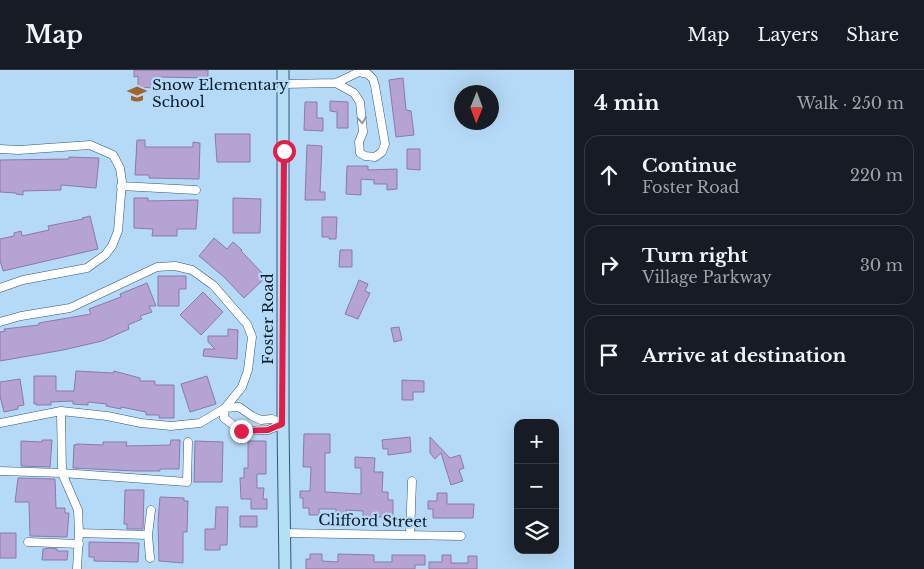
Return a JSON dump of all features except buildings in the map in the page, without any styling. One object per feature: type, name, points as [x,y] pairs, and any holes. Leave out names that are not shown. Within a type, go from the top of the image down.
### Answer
[{"type":"street","name":"Foster Road","points":[[283,70],[282,424],[285,569]]},
{"type":"street","points":[[283,84],[336,83],[359,72],[368,74],[373,79],[384,144],[382,152],[376,157],[365,156],[360,153],[359,142],[363,132],[360,102],[354,93],[336,83]]},
{"type":"street","points":[[0,149],[19,150],[90,146],[113,155],[120,168],[121,186],[118,231],[112,246],[105,256],[86,268],[23,280],[0,288]]},
{"type":"street","points":[[121,186],[196,190]]},
{"type":"street","points":[[0,322],[21,316],[70,308],[157,267],[175,266],[192,270],[213,285],[233,306],[250,330],[252,337],[248,370],[242,387],[225,408],[200,423],[172,426],[61,411],[0,423]]},
{"type":"street","points":[[225,408],[239,408],[261,420],[272,419],[282,424]]},
{"type":"street","points":[[225,408],[224,418],[241,431],[268,430],[282,424]]},
{"type":"street","points":[[61,411],[62,473],[78,510],[79,544],[77,569]]},
{"type":"street","points":[[0,470],[187,482],[188,442]]},
{"type":"street","points":[[410,535],[412,481]]},
{"type":"street","points":[[150,558],[148,535],[151,510]]},
{"type":"street","points":[[79,533],[148,535]]},
{"type":"street","name":"Clifford Street","points":[[284,533],[460,536]]},
{"type":"street","points":[[28,542],[79,544]]},
{"type":"place","name":"Snow Elementary School","points":[[137,94]]},
{"type":"route","points":[[241,431],[268,430],[282,424],[284,151]]}]
